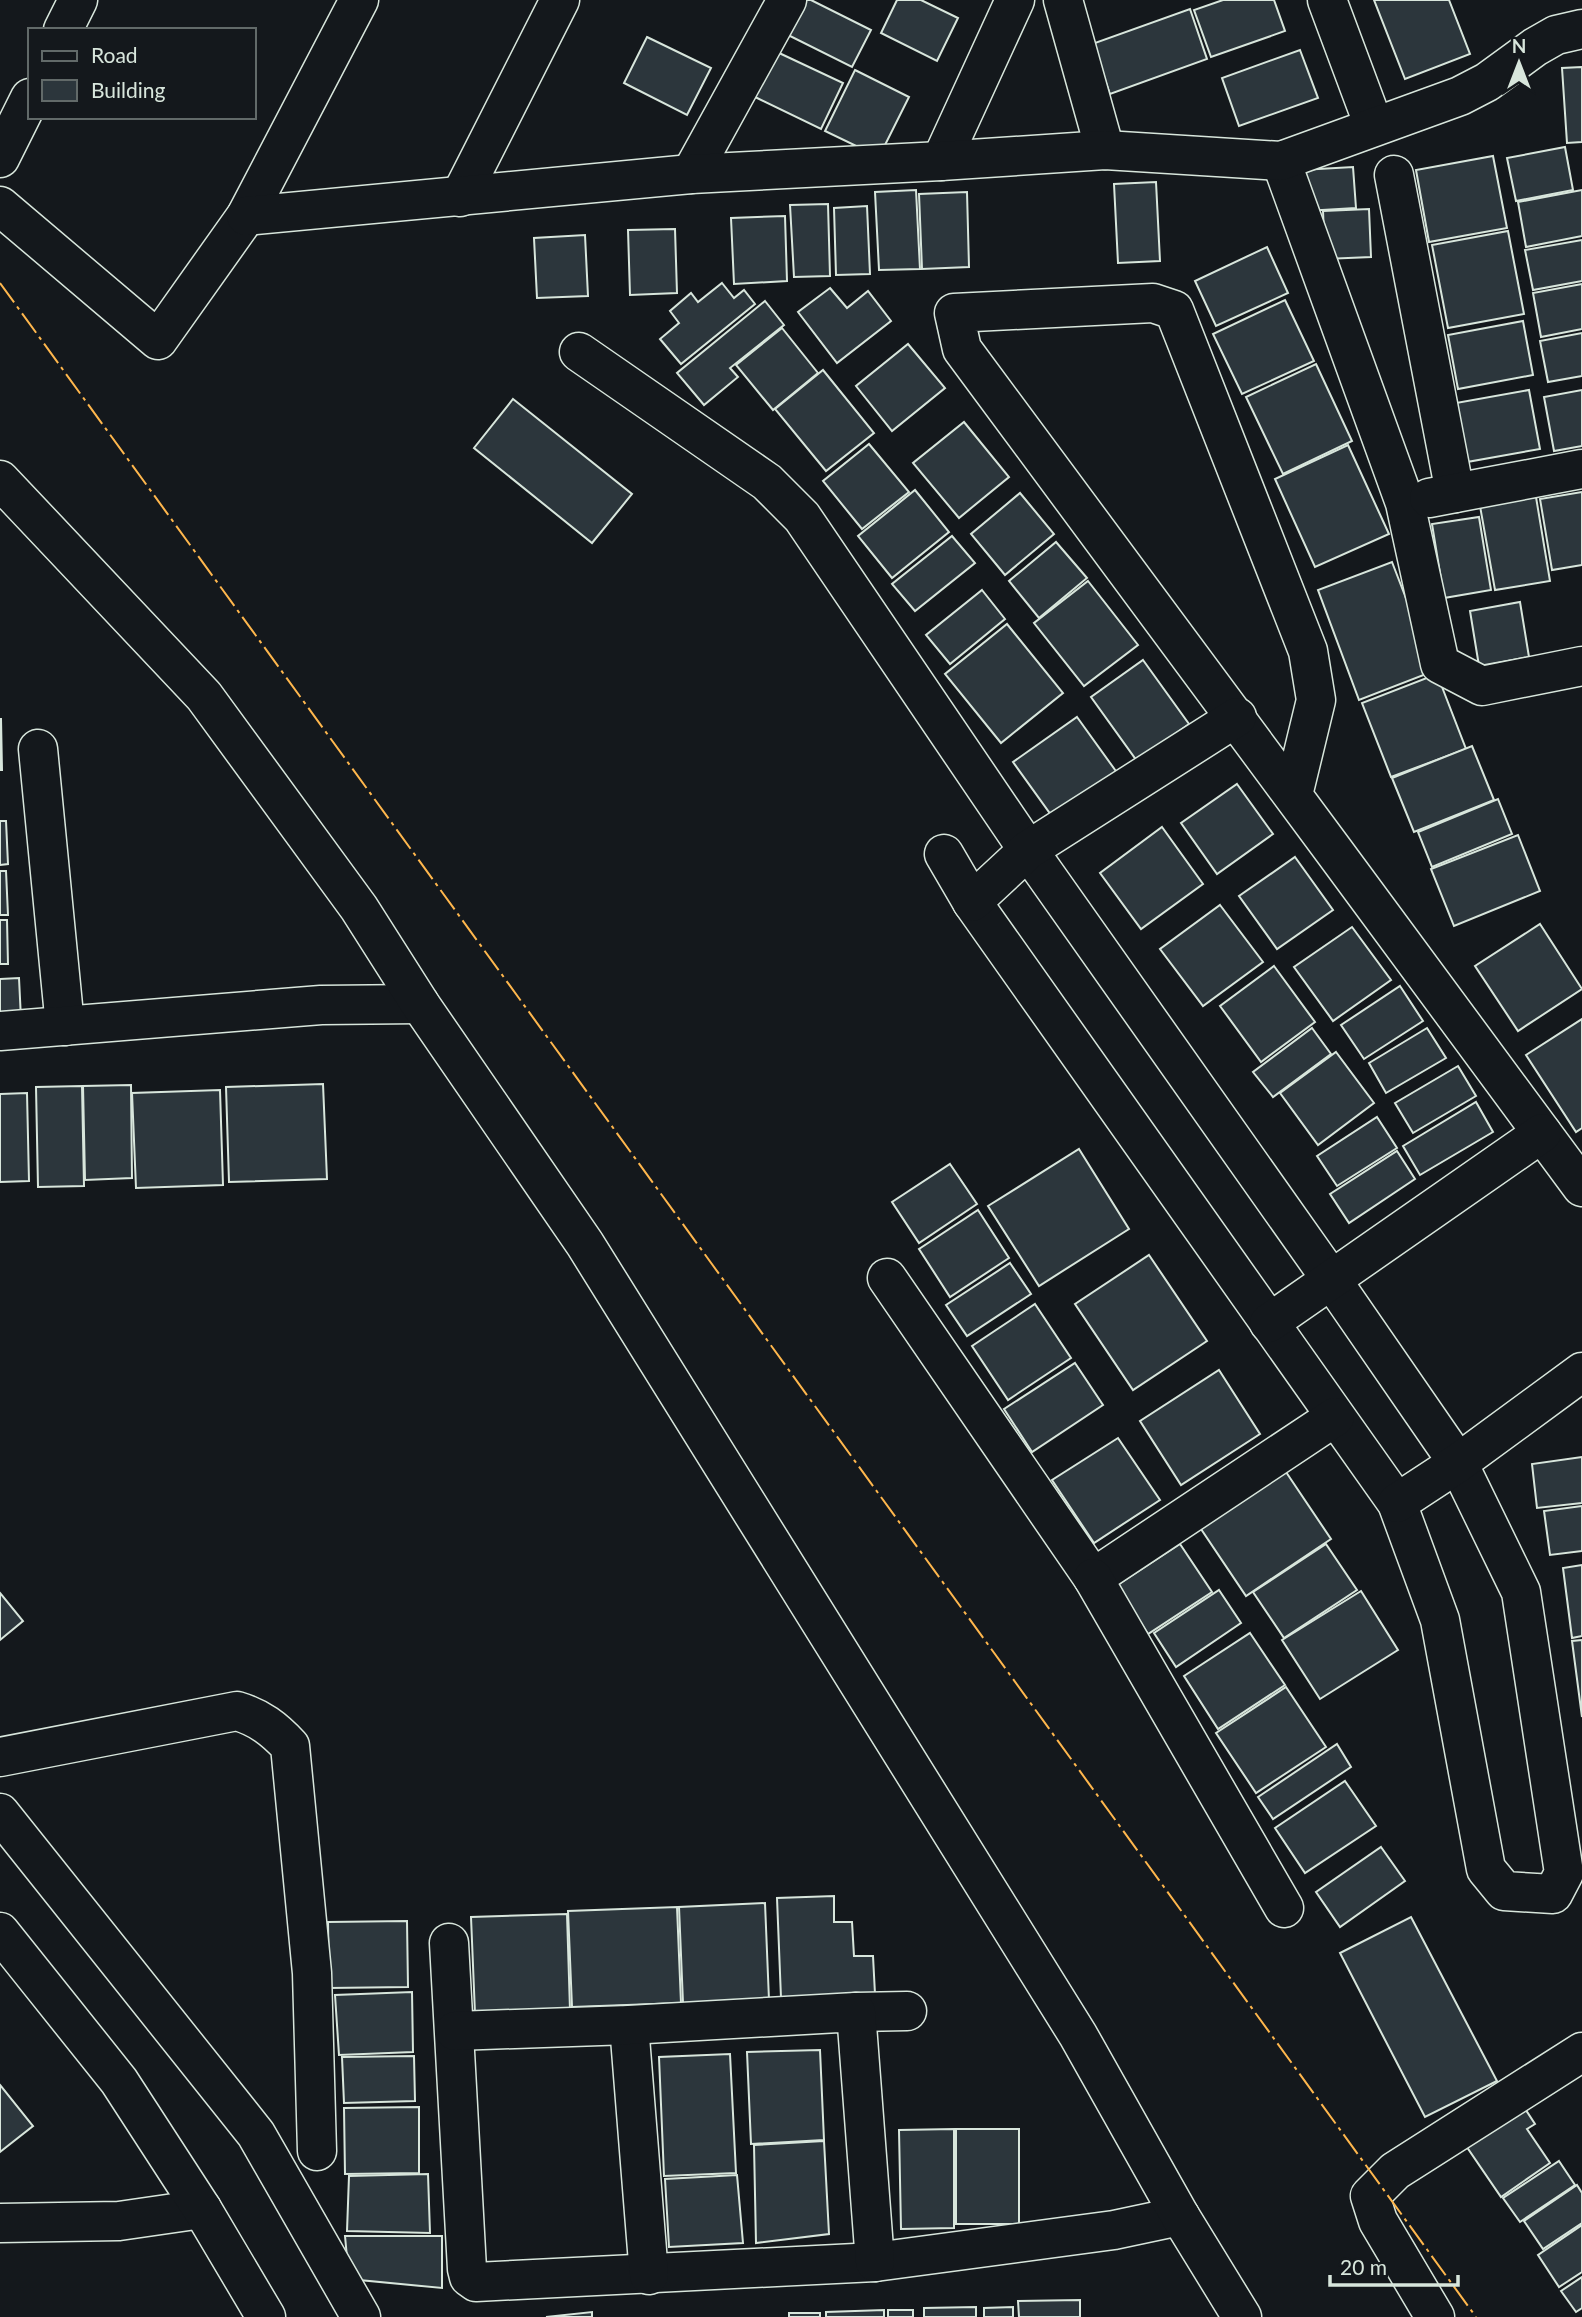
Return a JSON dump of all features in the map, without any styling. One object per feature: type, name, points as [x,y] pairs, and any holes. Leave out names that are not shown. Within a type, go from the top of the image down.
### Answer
[{"type":"street","points":[[64,28],[78,0]]},
{"type":"street","points":[[0,206],[158,340],[246,216],[359,0]]},
{"type":"street","points":[[460,197],[560,0]]},
{"type":"street","points":[[691,174],[787,0]]},
{"type":"street","points":[[941,161],[1014,0]]},
{"type":"street","points":[[1063,0],[1105,150]]},
{"type":"street","points":[[1327,0],[1374,126]]},
{"type":"street","points":[[246,216],[691,174],[1105,150],[1281,161],[1460,96],[1488,82],[1535,47],[1556,36],[1582,29]]},
{"type":"street","points":[[0,158],[28,102]]},
{"type":"street","points":[[1281,161],[1405,503],[1440,664],[1482,686],[1582,666]]},
{"type":"street","points":[[1394,175],[1455,493]]},
{"type":"street","points":[[1293,795],[1316,701],[1308,651],[1174,310],[1153,303],[954,313],[962,349],[1582,1187]]},
{"type":"street","points":[[579,352],[767,482],[802,517],[1028,850],[1458,1463],[1521,1592],[1564,1873],[1553,1894],[1504,1891],[1486,1869],[1440,1620],[1397,1503],[972,902],[944,854]]},
{"type":"street","points":[[1405,503],[1582,468]]},
{"type":"street","points":[[0,480],[204,695],[359,908],[420,1004],[585,1244],[1078,2035],[1180,2216],[1242,2317]]},
{"type":"street","points":[[972,902],[1028,850],[1237,718]]},
{"type":"street","points":[[38,748],[65,1026]]},
{"type":"street","points":[[0,1031],[321,1005],[420,1004]]},
{"type":"street","points":[[1269,1323],[1542,1133]]},
{"type":"street","points":[[887,1278],[1093,1577],[1284,1908]]},
{"type":"street","points":[[1397,1503],[1458,1463],[1582,1372]]},
{"type":"street","points":[[1093,1577],[1335,1417]]},
{"type":"street","points":[[0,1756],[237,1711],[253,1716],[272,1727],[290,1746],[312,1973],[317,2151]]},
{"type":"street","points":[[0,1813],[256,2134],[361,2317]]},
{"type":"street","points":[[0,1932],[119,2081],[202,2209],[266,2317]]},
{"type":"street","points":[[449,1943],[469,2277],[476,2282],[875,2262],[1114,2230],[1180,2216]]},
{"type":"street","points":[[455,2031],[907,2011]]},
{"type":"street","points":[[856,2012],[875,2262]]},
{"type":"street","points":[[629,2025],[649,2275]]},
{"type":"street","points":[[1435,2317],[1378,2221],[1370,2196],[1395,2171],[1580,2056]]},
{"type":"street","points":[[0,2223],[119,2221],[202,2209]]},
{"type":"building","points":[[800,0],[811,0],[871,30],[852,67],[784,33]]},
{"type":"building","points":[[897,0],[921,0],[958,18],[937,61],[881,33]]},
{"type":"building","points":[[1223,0],[1274,0],[1285,31],[1211,57],[1194,10]]},
{"type":"building","points":[[1374,0],[1449,0],[1470,54],[1405,79]]},
{"type":"building","points":[[1190,9],[1207,59],[1110,94],[1092,44]]},
{"type":"building","points":[[647,37],[711,68],[687,115],[624,83]]},
{"type":"building","points":[[1300,50],[1318,98],[1239,126],[1222,78]]},
{"type":"building","points":[[777,52],[843,83],[821,129],[755,97]]},
{"type":"building","points":[[1582,67],[1582,142],[1567,143],[1562,68]]},
{"type":"building","points":[[855,70],[909,97],[879,157],[825,131]]},
{"type":"building","points":[[1565,147],[1573,190],[1516,201],[1507,158]]},
{"type":"building","points":[[1493,156],[1507,228],[1429,242],[1416,170]]},
{"type":"building","points":[[1353,167],[1356,208],[1305,211],[1301,170]]},
{"type":"building","points":[[1156,182],[1160,261],[1118,263],[1114,184]]},
{"type":"building","points":[[916,190],[920,269],[879,270],[875,192]]},
{"type":"building","points":[[1582,190],[1582,236],[1526,247],[1518,202]]},
{"type":"building","points":[[967,192],[969,267],[922,269],[919,194]]},
{"type":"building","points":[[828,204],[830,276],[794,277],[790,205]]},
{"type":"building","points":[[867,206],[870,274],[836,275],[834,208]]},
{"type":"building","points":[[1369,209],[1371,257],[1325,259],[1323,211]]},
{"type":"building","points":[[785,216],[787,281],[734,284],[731,218]]},
{"type":"building","points":[[675,229],[677,293],[630,295],[628,230]]},
{"type":"building","points":[[1508,231],[1524,314],[1448,328],[1432,245]]},
{"type":"building","points":[[585,235],[588,296],[537,298],[534,238]]},
{"type":"building","points":[[1582,240],[1582,281],[1533,290],[1525,250]]},
{"type":"building","points":[[1267,247],[1288,293],[1216,326],[1195,281]]},
{"type":"building","points":[[722,283],[734,298],[744,290],[755,304],[681,364],[660,339],[679,323],[670,311],[691,293],[698,302]]},
{"type":"building","points":[[1582,284],[1582,329],[1541,337],[1533,293]]},
{"type":"building","points":[[830,288],[847,308],[868,291],[891,321],[837,363],[798,312]]},
{"type":"building","points":[[1285,300],[1314,361],[1242,394],[1213,334]]},
{"type":"building","points":[[765,301],[784,325],[730,368],[738,377],[704,405],[677,373]]},
{"type":"building","points":[[1523,321],[1533,375],[1458,389],[1448,335]]},
{"type":"building","points":[[782,328],[818,373],[773,410],[736,365]]},
{"type":"building","points":[[1582,333],[1582,376],[1548,382],[1540,341]]},
{"type":"building","points":[[908,344],[945,388],[892,431],[856,386]]},
{"type":"building","points":[[1316,364],[1352,441],[1283,474],[1246,397]]},
{"type":"building","points":[[823,370],[874,433],[826,471],[775,409]]},
{"type":"building","points":[[1529,390],[1540,449],[1467,462],[1456,403]]},
{"type":"building","points":[[1582,390],[1582,446],[1554,451],[1544,397]]},
{"type":"building","points":[[513,399],[632,494],[592,543],[474,448]]},
{"type":"building","points":[[964,422],[1009,477],[959,518],[913,463]]},
{"type":"building","points":[[869,444],[909,492],[862,529],[823,481]]},
{"type":"building","points":[[1348,445],[1389,534],[1315,567],[1275,479]]},
{"type":"building","points":[[915,490],[949,532],[892,578],[858,536]]},
{"type":"building","points":[[1582,492],[1582,565],[1552,570],[1540,499]]},
{"type":"building","points":[[1020,493],[1054,534],[1005,575],[971,534]]},
{"type":"building","points":[[1536,497],[1550,581],[1495,590],[1480,506]]},
{"type":"building","points":[[1479,517],[1491,590],[1444,598],[1432,524]]},
{"type":"building","points":[[952,536],[975,563],[915,611],[892,584]]},
{"type":"building","points":[[1056,542],[1087,578],[1039,618],[1009,581]]},
{"type":"building","points":[[1392,562],[1434,671],[1359,700],[1318,590]]},
{"type":"building","points":[[1088,581],[1138,645],[1084,686],[1034,623]]},
{"type":"building","points":[[982,590],[1005,619],[950,664],[926,635]]},
{"type":"building","points":[[1520,602],[1529,657],[1479,666],[1470,611]]},
{"type":"building","points":[[1007,624],[1063,693],[1001,743],[945,674]]},
{"type":"building","points":[[1143,660],[1189,724],[1137,761],[1091,697]]},
{"type":"building","points":[[1437,674],[1466,749],[1391,777],[1362,703]]},
{"type":"building","points":[[1077,717],[1118,774],[1054,819],[1013,762]]},
{"type":"building","points":[[1,719],[2,770],[0,770]]},
{"type":"building","points":[[1472,746],[1494,800],[1414,832],[1392,778]]},
{"type":"building","points":[[1237,784],[1273,834],[1217,874],[1181,823]]},
{"type":"building","points":[[1498,799],[1512,834],[1432,867],[1418,832]]},
{"type":"building","points":[[0,821],[6,821],[8,864],[0,865]]},
{"type":"building","points":[[1162,827],[1203,884],[1141,929],[1100,873]]},
{"type":"building","points":[[1518,835],[1540,891],[1454,926],[1431,869]]},
{"type":"building","points":[[1295,857],[1333,910],[1277,949],[1239,896]]},
{"type":"building","points":[[0,871],[6,871],[8,915],[0,915]]},
{"type":"building","points":[[1220,905],[1263,962],[1203,1006],[1160,949]]},
{"type":"building","points":[[0,920],[7,920],[8,964],[0,964]]},
{"type":"building","points":[[1540,924],[1582,989],[1518,1031],[1475,966]]},
{"type":"building","points":[[1352,927],[1391,980],[1333,1021],[1294,967]]},
{"type":"building","points":[[1274,966],[1315,1022],[1261,1062],[1220,1006]]},
{"type":"building","points":[[19,978],[21,1019],[0,1020],[0,979]]},
{"type":"building","points":[[1400,986],[1423,1021],[1364,1059],[1341,1025]]},
{"type":"building","points":[[1582,1019],[1582,1128],[1576,1132],[1526,1055]]},
{"type":"building","points":[[1312,1028],[1331,1054],[1273,1097],[1253,1072]]},
{"type":"building","points":[[1427,1028],[1446,1058],[1386,1093],[1369,1063]]},
{"type":"building","points":[[1336,1052],[1374,1103],[1318,1145],[1280,1093]]},
{"type":"building","points":[[1458,1066],[1476,1096],[1413,1133],[1395,1103]]},
{"type":"building","points":[[323,1084],[327,1179],[229,1182],[226,1087]]},
{"type":"building","points":[[131,1085],[132,1178],[85,1180],[83,1086]]},
{"type":"building","points":[[82,1086],[84,1186],[38,1187],[36,1087]]},
{"type":"building","points":[[220,1090],[223,1185],[136,1188],[132,1093]]},
{"type":"building","points":[[27,1093],[29,1181],[0,1182],[0,1094]]},
{"type":"building","points":[[1476,1102],[1493,1132],[1420,1175],[1403,1146]]},
{"type":"building","points":[[1377,1117],[1397,1148],[1337,1186],[1317,1156]]},
{"type":"building","points":[[1079,1149],[1129,1229],[1039,1286],[988,1206]]},
{"type":"building","points":[[1397,1151],[1415,1179],[1349,1223],[1330,1194]]},
{"type":"building","points":[[950,1164],[977,1204],[919,1243],[892,1202]]},
{"type":"building","points":[[978,1210],[1009,1258],[950,1297],[919,1249]]},
{"type":"building","points":[[1149,1255],[1207,1341],[1133,1390],[1075,1304]]},
{"type":"building","points":[[1010,1263],[1031,1294],[967,1336],[946,1305]]},
{"type":"building","points":[[1035,1304],[1071,1358],[1008,1400],[972,1346]]},
{"type":"building","points":[[1075,1363],[1103,1405],[1032,1452],[1004,1409]]},
{"type":"building","points":[[1219,1370],[1260,1434],[1181,1485],[1140,1421]]},
{"type":"building","points":[[1118,1438],[1160,1500],[1094,1543],[1052,1480]]},
{"type":"building","points":[[1582,1457],[1582,1503],[1537,1508],[1532,1464]]},
{"type":"building","points":[[1284,1469],[1331,1539],[1246,1596],[1199,1526]]},
{"type":"building","points":[[1582,1506],[1582,1551],[1550,1555],[1544,1511]]},
{"type":"building","points":[[1180,1544],[1212,1592],[1148,1634],[1116,1586]]},
{"type":"building","points":[[1326,1544],[1357,1590],[1284,1638],[1253,1592]]},
{"type":"building","points":[[1582,1565],[1582,1636],[1572,1638],[1563,1568]]},
{"type":"building","points":[[1219,1590],[1241,1623],[1176,1667],[1154,1633]]},
{"type":"building","points":[[1361,1591],[1398,1650],[1320,1699],[1282,1640]]},
{"type":"building","points":[[0,1593],[23,1621],[0,1640]]},
{"type":"building","points":[[1250,1633],[1285,1685],[1218,1729],[1184,1676]]},
{"type":"building","points":[[1582,1640],[1582,1717],[1572,1641]]},
{"type":"building","points":[[1286,1687],[1326,1747],[1256,1793],[1216,1733]]},
{"type":"building","points":[[1337,1744],[1351,1767],[1273,1819],[1258,1797]]},
{"type":"building","points":[[1345,1781],[1376,1826],[1305,1873],[1275,1828]]},
{"type":"building","points":[[1381,1847],[1405,1881],[1340,1927],[1316,1892]]},
{"type":"building","points":[[834,1896],[834,1922],[852,1922],[854,1956],[873,1956],[875,1994],[781,1998],[777,1898]]},
{"type":"building","points":[[765,1903],[769,2000],[683,2003],[679,1907]]},
{"type":"building","points":[[677,1907],[681,2003],[572,2007],[568,1911]]},
{"type":"building","points":[[567,1914],[570,2010],[475,2014],[471,1917]]},
{"type":"building","points":[[1411,1917],[1497,2081],[1425,2117],[1340,1953]]},
{"type":"building","points":[[407,1921],[408,1987],[329,1988],[328,1922]]},
{"type":"building","points":[[412,1992],[413,2052],[339,2055],[335,1995]]},
{"type":"building","points":[[820,2050],[824,2140],[751,2144],[747,2052]]},
{"type":"building","points":[[730,2054],[736,2173],[664,2176],[659,2057]]},
{"type":"building","points":[[414,2056],[415,2101],[344,2103],[342,2057]]},
{"type":"building","points":[[0,2085],[33,2126],[0,2152]]},
{"type":"building","points":[[1518,2098],[1535,2124],[1527,2129],[1550,2163],[1501,2197],[1460,2137]]},
{"type":"building","points":[[419,2107],[419,2173],[345,2174],[344,2108]]},
{"type":"building","points":[[954,2129],[954,2228],[901,2229],[899,2130]]},
{"type":"building","points":[[956,2129],[1019,2129],[1019,2224],[956,2224]]},
{"type":"building","points":[[824,2141],[829,2234],[756,2243],[754,2145]]},
{"type":"building","points":[[1559,2161],[1575,2185],[1520,2222],[1503,2198]]},
{"type":"building","points":[[428,2174],[430,2233],[347,2231],[349,2176]]},
{"type":"building","points":[[737,2175],[743,2243],[669,2247],[665,2179]]},
{"type":"building","points":[[1577,2185],[1582,2193],[1582,2223],[1543,2249],[1524,2221]]},
{"type":"building","points":[[1582,2225],[1582,2272],[1559,2287],[1538,2255]]},
{"type":"building","points":[[345,2236],[442,2236],[442,2288],[349,2279]]},
{"type":"building","points":[[1582,2277],[1582,2308],[1576,2312],[1561,2291]]},
{"type":"building","points":[[1080,2300],[1080,2317],[1019,2317],[1018,2301]]},
{"type":"building","points":[[976,2307],[976,2317],[924,2317],[924,2308]]},
{"type":"building","points":[[1013,2307],[1013,2317],[984,2317],[984,2308]]},
{"type":"building","points":[[884,2310],[884,2317],[826,2317],[826,2312]]},
{"type":"building","points":[[888,2310],[913,2310],[913,2317],[888,2317]]},
{"type":"building","points":[[592,2312],[592,2317],[546,2317]]},
{"type":"building","points":[[789,2313],[820,2313],[820,2317],[789,2317]]},
{"type":"power","points":[[0,283],[1476,2317]]}]
